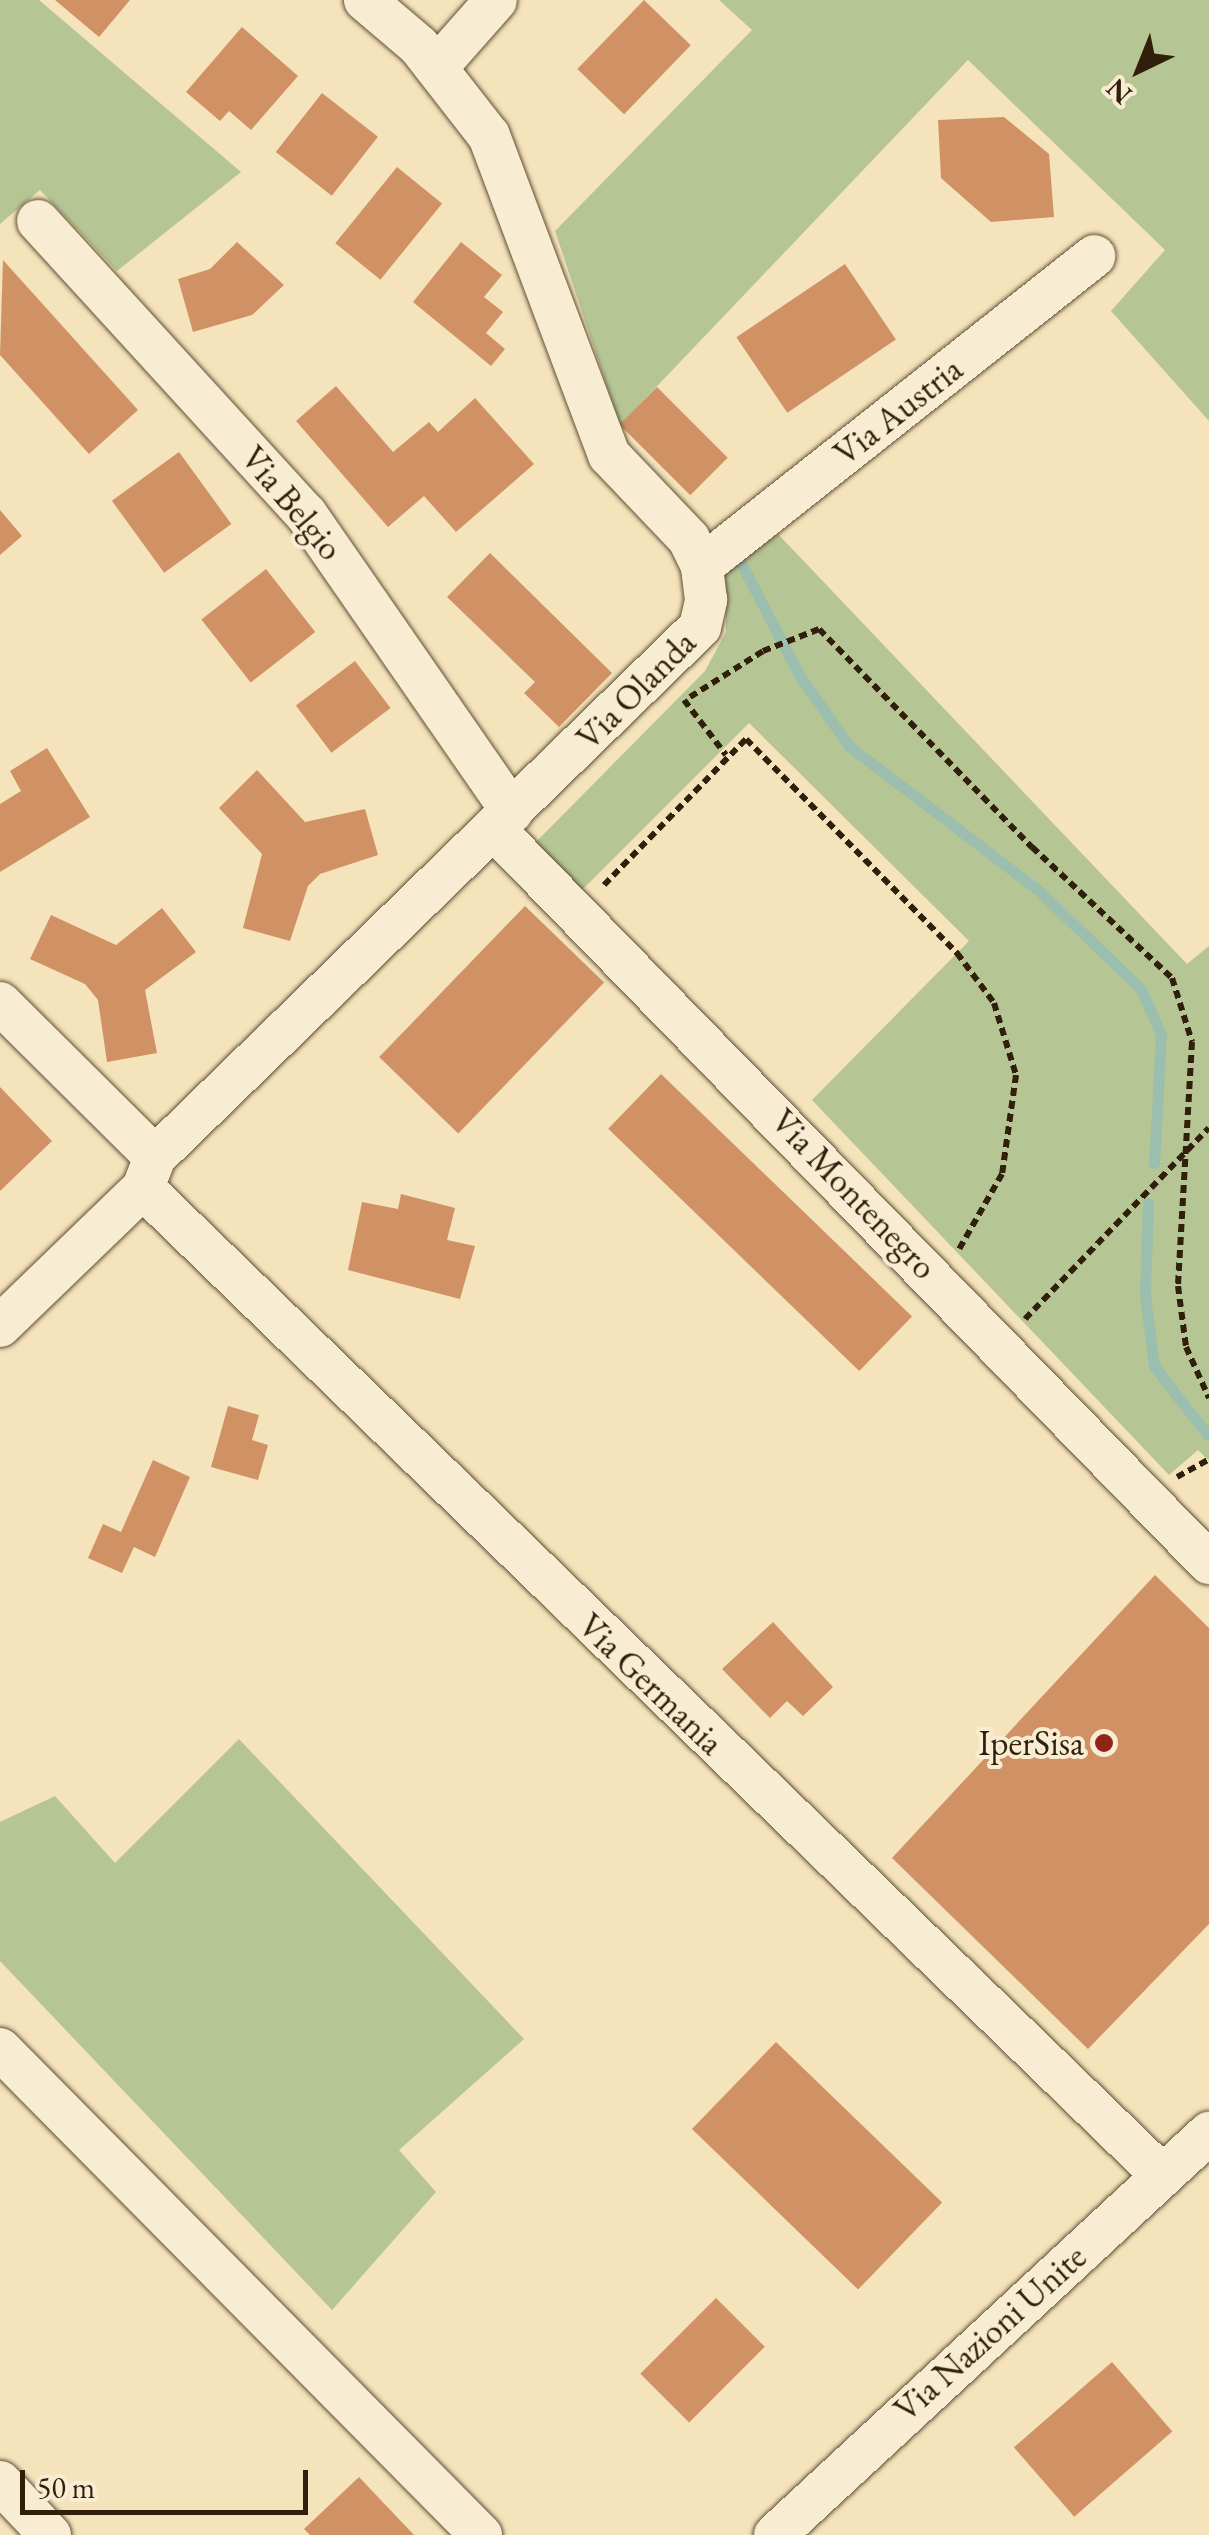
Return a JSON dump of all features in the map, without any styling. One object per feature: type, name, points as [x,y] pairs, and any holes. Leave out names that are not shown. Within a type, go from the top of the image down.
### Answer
[{"type":"street","points":[[365,0],[437,67],[488,136],[609,455],[689,539],[702,566]]},
{"type":"street","points":[[437,67],[496,0]]},
{"type":"street","name":"Via Belgio","points":[[38,221],[306,514],[503,820]]},
{"type":"street","name":"Via Austria","points":[[702,566],[1094,256]]},
{"type":"street","name":"Via Olanda","points":[[0,1326],[503,820],[690,640],[706,600],[702,566]]},
{"type":"street","name":"Via Montenegro","points":[[503,820],[1209,1563]]},
{"type":"street","name":"Via Germania","points":[[0,1002],[149,1172],[1163,2176]]},
{"type":"street","points":[[0,2049],[482,2535]]},
{"type":"street","name":"Via Nazioni Unite","points":[[774,2535],[1209,2133]]},
{"type":"street","points":[[0,2482],[50,2535]]},
{"type":"path","points":[[670,714],[684,700],[763,651],[819,629],[1032,847],[1172,978],[1192,1042],[1178,1286],[1186,1347],[1209,1398]]},
{"type":"path","points":[[684,700],[726,755]]},
{"type":"path","points":[[600,890],[746,738],[958,953],[994,1003],[1016,1075],[1011,1140],[990,1200],[957,1253]]},
{"type":"path","points":[[1022,1322],[1209,1128]]},
{"type":"green space","points":[[0,0],[39,0],[241,172],[117,271],[40,190],[0,224]]},
{"type":"green space","points":[[719,0],[1209,0],[1209,421],[1111,311],[1165,250],[968,60],[620,425],[555,231],[752,30]]},
{"type":"green space","points":[[778,534],[1187,964],[1209,946],[1209,1461],[1198,1450],[1169,1475],[812,1100],[969,941],[749,723],[582,890],[536,842],[705,671],[726,632],[725,572]]},
{"type":"green space","points":[[239,1739],[524,2039],[399,2150],[436,2192],[332,2310],[0,1961],[0,1822],[55,1796],[115,1863]]},
{"type":"building","points":[[55,0],[130,0],[99,37]]},
{"type":"building","points":[[644,0],[691,45],[624,114],[577,69]]},
{"type":"building","points":[[242,27],[298,76],[251,130],[229,111],[220,121],[186,92]]},
{"type":"building","points":[[322,93],[378,137],[332,196],[276,152]]},
{"type":"building","points":[[1004,117],[1049,154],[1054,217],[991,222],[941,178],[938,120]]},
{"type":"building","points":[[397,167],[442,204],[380,280],[335,243]]},
{"type":"building","points":[[237,242],[284,285],[252,315],[193,332],[178,279],[210,269]]},
{"type":"building","points":[[461,242],[502,275],[484,297],[503,312],[486,333],[505,349],[491,366],[413,302]]},
{"type":"building","points":[[3,260],[138,410],[89,454],[0,355]]},
{"type":"building","points":[[845,264],[896,339],[787,413],[736,337]]},
{"type":"building","points":[[336,386],[393,452],[429,422],[438,432],[475,398],[534,464],[456,532],[424,496],[388,527],[296,421]]},
{"type":"building","points":[[657,387],[728,458],[690,495],[620,424]]},
{"type":"building","points":[[179,452],[231,524],[164,573],[112,501]]},
{"type":"building","points":[[0,510],[22,536],[0,555]]},
{"type":"building","points":[[490,553],[612,673],[559,727],[524,693],[535,682],[447,597]]},
{"type":"building","points":[[266,569],[315,632],[251,683],[201,619]]},
{"type":"building","points":[[355,661],[391,708],[331,753],[296,706]]},
{"type":"building","points":[[47,748],[90,817],[0,872],[0,804],[21,791],[10,771]]},
{"type":"building","points":[[257,770],[305,822],[365,809],[378,855],[320,874],[308,886],[290,941],[243,928],[262,854],[219,808]]},
{"type":"building","points":[[525,906],[604,982],[458,1133],[379,1057]]},
{"type":"building","points":[[162,908],[196,952],[145,990],[157,1053],[107,1062],[98,1000],[85,984],[30,959],[51,915],[116,945]]},
{"type":"building","points":[[661,1074],[912,1316],[859,1371],[608,1129]]},
{"type":"building","points":[[0,1087],[52,1141],[0,1191]]},
{"type":"building","points":[[401,1194],[455,1208],[447,1240],[475,1246],[460,1299],[348,1270],[362,1202],[398,1209]]},
{"type":"building","points":[[228,1406],[259,1415],[252,1440],[268,1445],[258,1480],[211,1467]]},
{"type":"building","points":[[153,1460],[190,1477],[155,1557],[134,1547],[122,1573],[88,1558],[103,1524],[121,1532]]},
{"type":"building","name":"IperSisa","points":[[1155,1575],[1209,1628],[1209,1924],[1088,2049],[892,1858]]},
{"type":"building","points":[[773,1622],[833,1687],[803,1716],[787,1701],[770,1718],[722,1669]]},
{"type":"building","points":[[776,2042],[942,2202],[858,2290],[692,2129]]},
{"type":"building","points":[[716,2298],[765,2347],[689,2422],[640,2374]]},
{"type":"building","points":[[1112,2362],[1172,2431],[1074,2517],[1014,2447]]},
{"type":"building","points":[[359,2477],[414,2535],[310,2535],[304,2529]]},
{"type":"waterway","points":[[740,561],[799,675],[849,746],[1037,889],[1141,989],[1161,1035],[1154,1163]]},
{"type":"waterway","points":[[1148,1203],[1145,1295],[1154,1366],[1207,1434]]},
{"type":"place","name":"IperSisa","points":[[1104,1743]]}]
